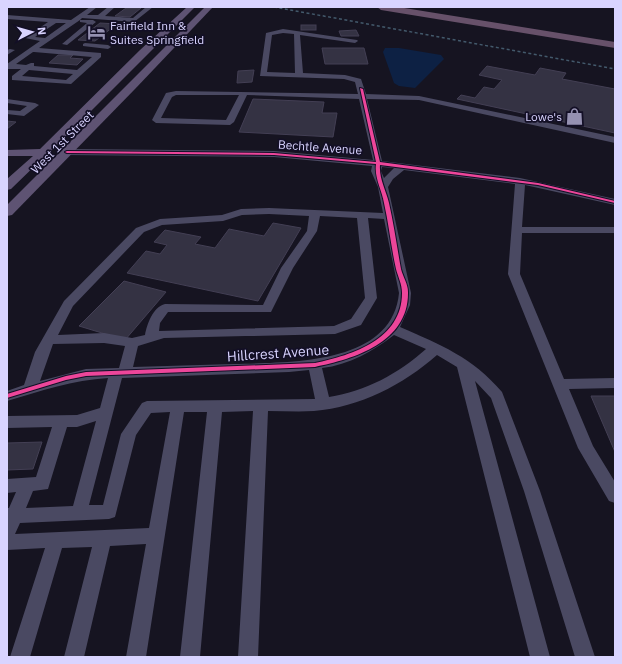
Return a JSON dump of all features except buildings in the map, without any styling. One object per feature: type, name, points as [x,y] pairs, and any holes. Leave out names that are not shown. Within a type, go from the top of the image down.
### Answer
[{"type":"highway","points":[[381,7],[615,45]]},
{"type":"highway","points":[[414,7],[615,45]]},
{"type":"highway","points":[[497,16],[615,38]]},
{"type":"main road","name":"West 1st Street","points":[[7,186],[70,127],[143,52],[191,7]]},
{"type":"main road","name":"West 1st Street","points":[[7,212],[209,7]]},
{"type":"main road","name":"Bechtle Avenue","points":[[7,153],[67,152]]},
{"type":"street","points":[[8,66],[34,50],[94,7]]},
{"type":"street","points":[[98,18],[112,7]]},
{"type":"street","points":[[7,17],[54,20],[98,18],[134,20],[150,7]]},
{"type":"street","points":[[54,20],[28,38],[65,44],[108,47]]},
{"type":"street","points":[[65,44],[93,22],[77,20]]},
{"type":"street","points":[[355,41],[297,32],[283,31],[269,33],[263,74],[352,78],[358,81],[362,93]]},
{"type":"street","points":[[297,32],[299,76]]},
{"type":"street","points":[[34,50],[50,51],[98,55],[68,82],[15,78],[50,51]]},
{"type":"street","points":[[8,66],[79,72]]},
{"type":"street","points":[[244,93],[230,122],[227,124],[156,120],[169,95],[172,94],[244,93],[362,93],[419,98],[615,140]]},
{"type":"street","name":"Hillcrest Avenue","points":[[7,396],[86,374],[315,365],[352,356],[369,347],[393,328],[404,305],[405,293],[383,187],[376,170],[378,162],[362,93]]},
{"type":"street","points":[[7,101],[35,105],[21,114],[7,112]]},
{"type":"street","name":"Bechtle Avenue","points":[[67,152],[274,154],[378,162],[520,181],[565,189],[615,202]]},
{"type":"street","points":[[383,187],[389,177],[402,166]]},
{"type":"street","points":[[520,181],[514,274],[586,448],[615,496]]},
{"type":"street","points":[[30,389],[42,352],[68,304],[140,230],[160,222],[223,218],[240,212],[269,211],[389,216]]},
{"type":"street","points":[[151,337],[154,322],[165,308],[267,308],[287,268],[312,231],[315,213]]},
{"type":"street","points":[[48,340],[104,338],[132,343],[164,334],[335,330],[356,322],[371,298],[362,215]]},
{"type":"street","points":[[517,230],[615,230]]},
{"type":"street","points":[[393,328],[436,348],[463,363],[488,384],[497,396],[504,411],[585,657]]},
{"type":"street","points":[[79,513],[106,412],[132,343]]},
{"type":"street","points":[[11,516],[109,512],[130,434],[147,407],[323,404],[358,396],[383,387],[403,376],[436,348]]},
{"type":"street","points":[[463,363],[540,657]]},
{"type":"street","points":[[315,365],[323,404]]},
{"type":"street","points":[[560,384],[615,383]]},
{"type":"street","points":[[190,657],[215,406]]},
{"type":"street","points":[[248,657],[261,406]]},
{"type":"street","points":[[136,657],[178,407]]},
{"type":"street","points":[[7,422],[77,421],[106,412]]},
{"type":"street","points":[[7,486],[42,484],[61,421]]},
{"type":"street","points":[[7,533],[11,516],[27,485]]},
{"type":"street","points":[[7,542],[156,536]]},
{"type":"street","points":[[74,657],[103,538]]},
{"type":"street","points":[[20,657],[56,540]]},
{"type":"water","points":[[385,48],[399,48],[441,55],[444,59],[415,88],[399,86],[394,83],[383,52]]},
{"type":"railway","points":[[274,7],[615,69]]},
{"type":"cycle path","points":[[7,396],[66,378],[86,374],[315,365],[345,358],[360,352],[387,335],[397,323],[403,309],[405,290],[399,270],[386,200],[378,177],[378,162],[361,89]]},
{"type":"cycle path","points":[[67,152],[274,154],[359,161],[538,184],[615,202]]},
{"type":"place","name":"Fairfield Inn & Suites Springfield","points":[[97,32]]},
{"type":"place","name":"Lowe's","points":[[575,116]]}]
